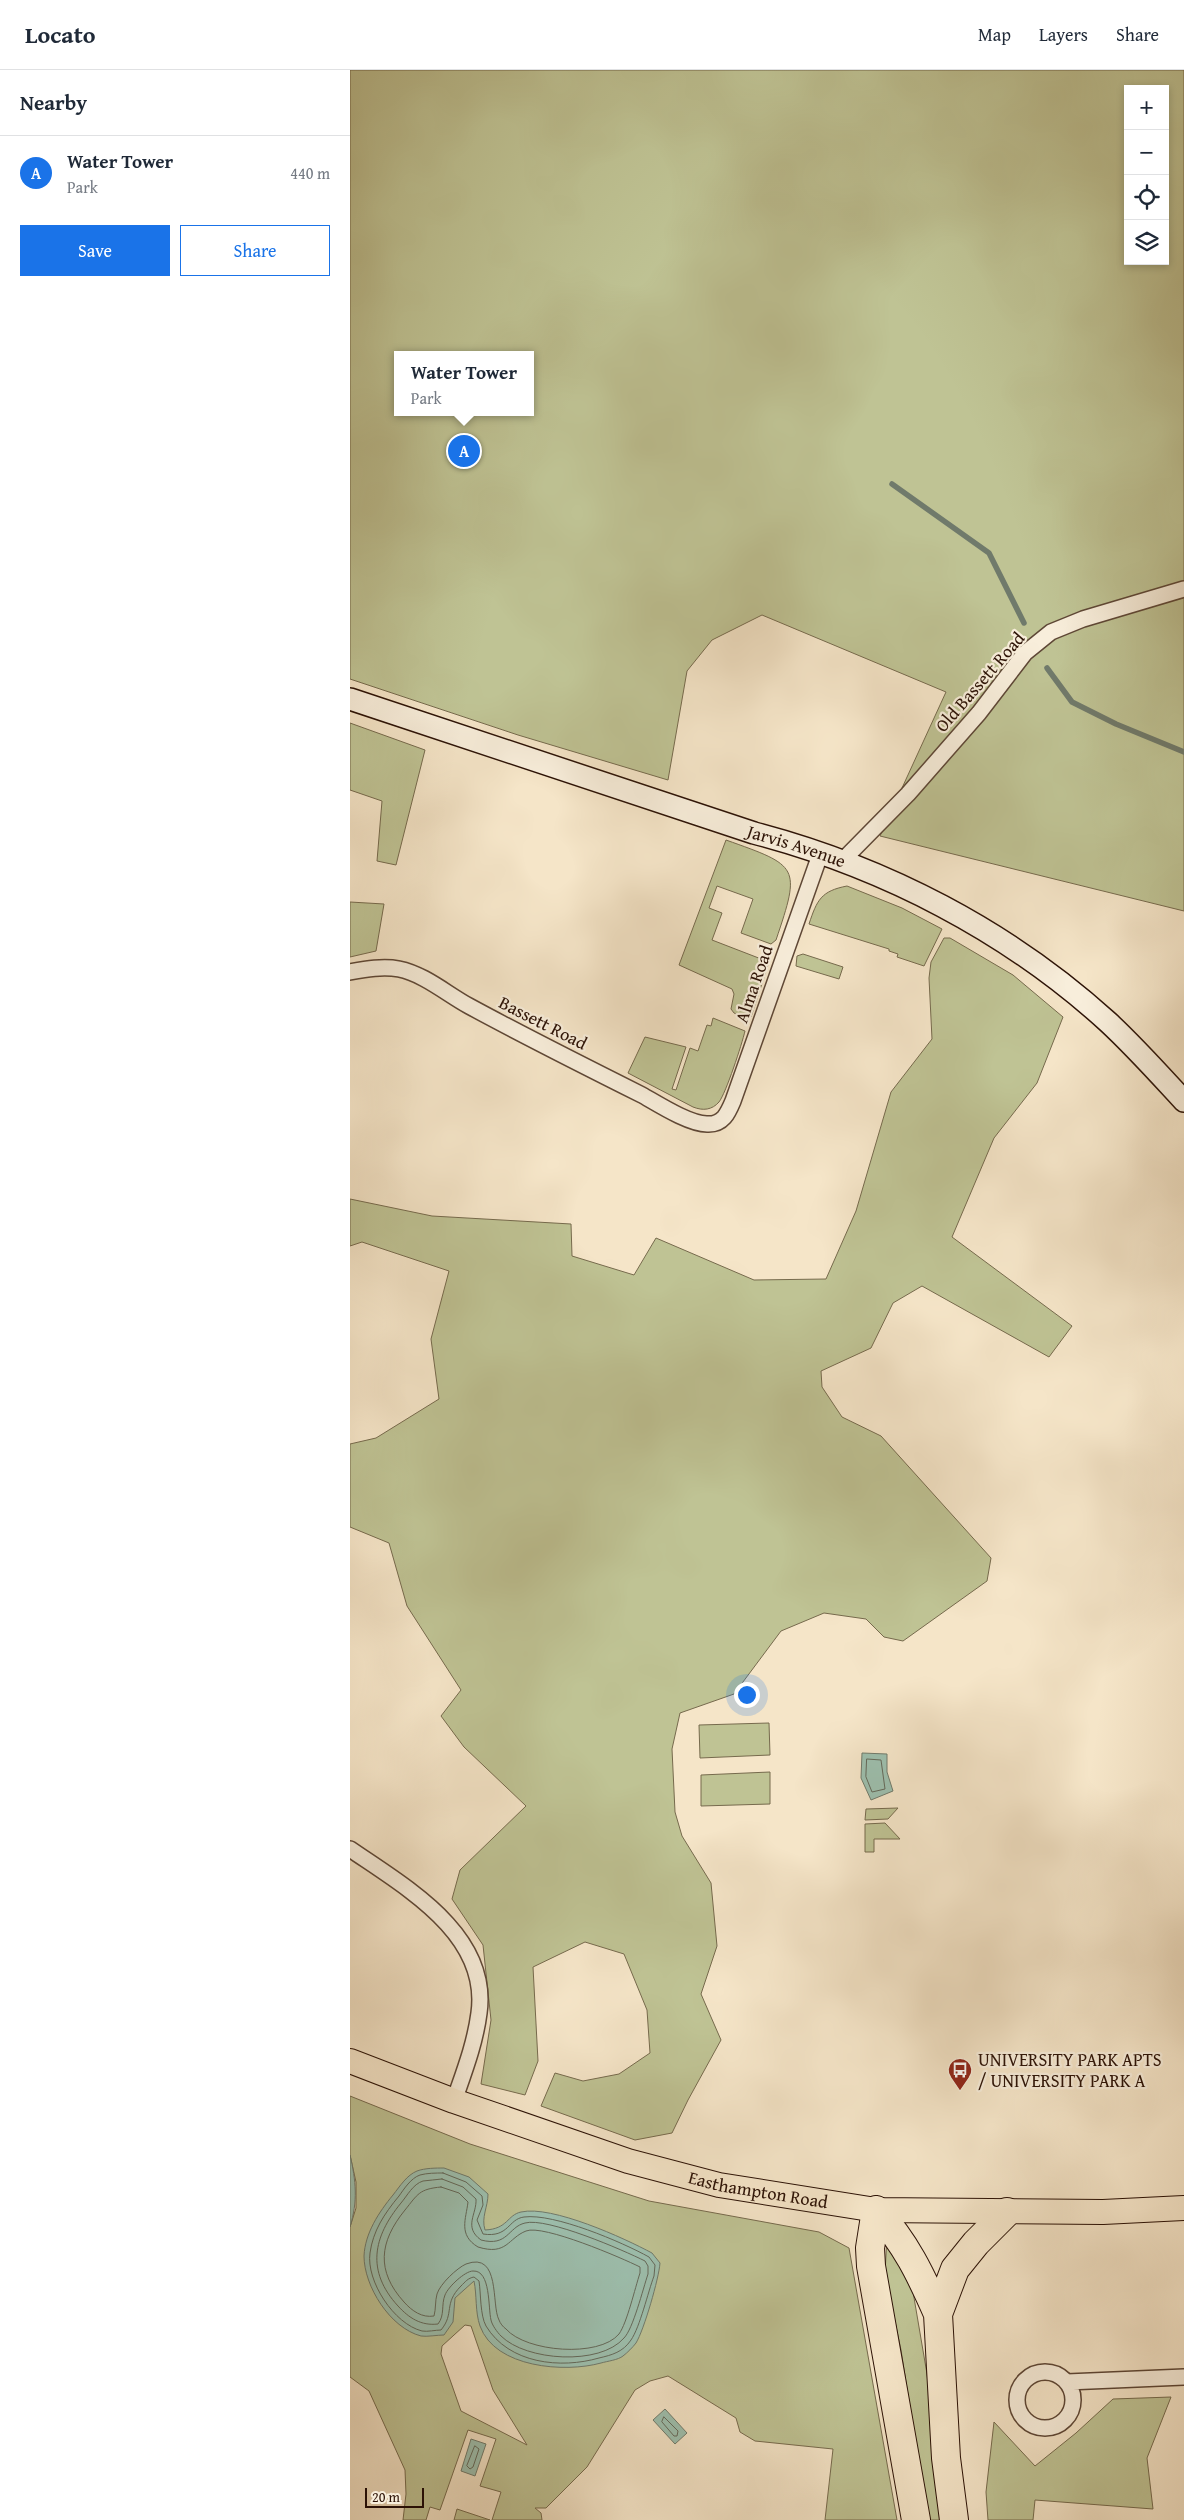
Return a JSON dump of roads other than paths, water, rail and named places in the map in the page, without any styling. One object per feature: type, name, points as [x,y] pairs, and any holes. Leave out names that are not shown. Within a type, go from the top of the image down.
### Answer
[{"type":"highway","points":[[876,2210],[898,2235],[919,2271],[938,2314],[945,2449],[954,2520]]},
{"type":"highway","points":[[876,2210],[870,2248],[871,2266],[916,2520]]},
{"type":"highway","points":[[938,2314],[955,2269],[976,2243],[1007,2212]]},
{"type":"main road","name":"Easthampton Road","points":[[350,2061],[454,2101],[628,2161],[719,2185],[876,2210],[1103,2212],[1184,2208]]},
{"type":"street","name":"Old Bassett Road","points":[[844,860],[908,794],[980,713],[1026,653],[1052,632],[1083,619],[1184,589]]},
{"type":"street","name":"Jarvis Avenue","points":[[350,699],[754,833],[844,860],[949,910],[1041,968],[1107,1022],[1184,1101]]},
{"type":"street","name":"Alma Road","points":[[716,1123],[725,1117],[733,1101],[821,852]]},
{"type":"street","name":"Bassett Road","points":[[350,972],[377,967],[393,968],[417,976],[488,1016],[679,1114],[699,1123],[716,1123]]},
{"type":"street","points":[[350,1849],[430,1906],[457,1935],[475,1971],[480,2012],[469,2058],[454,2101]]},
{"type":"street","points":[[1067,2382],[1184,2377]]},
{"type":"water","points":[[862,1753],[887,1754],[887,1772],[893,1791],[871,1800],[861,1778]]},
{"type":"water","points":[[350,2155],[355,2191],[353,2218],[350,2227]]},
{"type":"water","points":[[444,2168],[469,2177],[488,2194],[484,2221],[485,2230],[503,2225],[521,2212],[551,2213],[588,2224],[652,2253],[660,2263],[657,2280],[643,2327],[632,2348],[618,2358],[586,2366],[551,2367],[515,2359],[500,2351],[488,2340],[480,2326],[477,2315],[474,2281],[455,2298],[453,2322],[444,2335],[421,2336],[399,2324],[389,2315],[374,2292],[365,2268],[364,2256],[367,2239],[383,2208],[410,2175],[423,2169]]},
{"type":"water","points":[[665,2409],[687,2433],[675,2444],[653,2420]]},
{"type":"water","points":[[471,2439],[486,2444],[475,2476],[461,2471]]},
{"type":"waterway","points":[[892,484],[989,553],[1024,623]]},
{"type":"waterway","points":[[1047,668],[1072,702],[1116,724],[1184,752]]},
{"type":"place","name":"Water Tower","points":[[464,451]]},
{"type":"place","name":"UNIVERSITY PARK APTS / UNIVERSITY PARK A","points":[[960,2091]]}]
